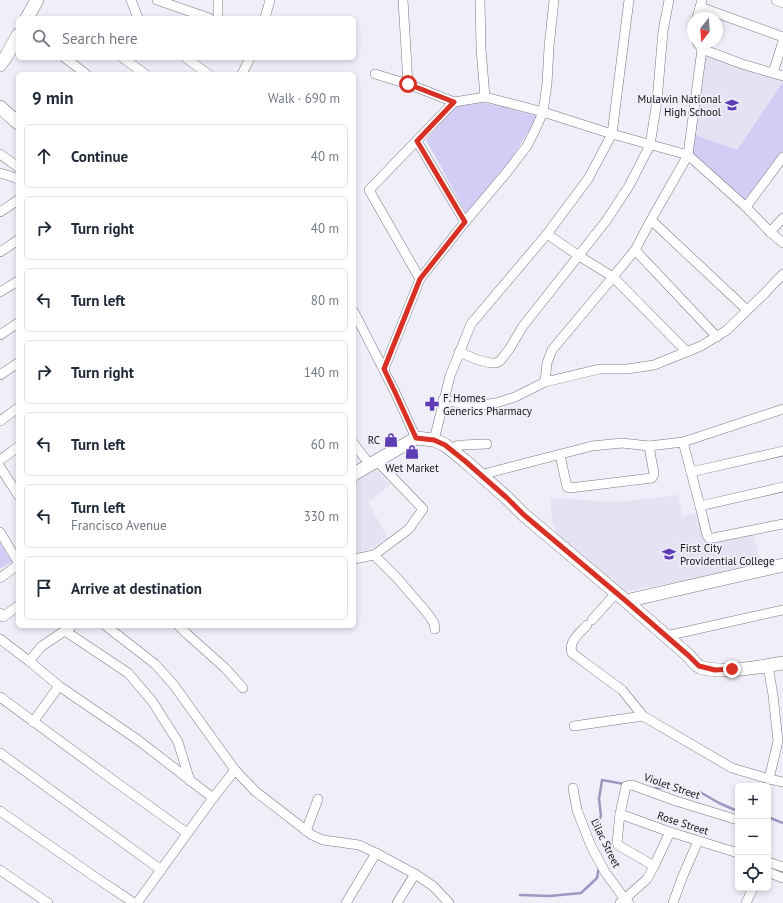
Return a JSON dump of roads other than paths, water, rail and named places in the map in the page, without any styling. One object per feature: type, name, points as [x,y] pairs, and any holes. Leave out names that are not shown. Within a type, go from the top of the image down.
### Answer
[{"type":"street","points":[[28,16],[36,0]]},
{"type":"street","points":[[131,0],[137,16]]},
{"type":"street","points":[[157,0],[182,4],[205,16]]},
{"type":"street","points":[[218,0],[218,16]]},
{"type":"street","points":[[266,16],[270,0]]},
{"type":"street","points":[[403,0],[408,84]]},
{"type":"street","points":[[480,0],[481,49],[485,97]]},
{"type":"street","points":[[384,369],[420,279],[527,146],[543,112],[547,84],[554,0]]},
{"type":"street","points":[[434,440],[450,376],[471,324],[547,234],[588,179],[612,134],[629,0]]},
{"type":"street","points":[[459,352],[478,360],[491,363],[500,361],[510,348],[523,326],[606,221],[629,186],[650,145],[657,101],[663,32],[669,0]]},
{"type":"street","points":[[776,0],[783,2]]},
{"type":"street","points":[[701,3],[783,37]]},
{"type":"street","points":[[0,65],[16,39]]},
{"type":"street","points":[[773,73],[783,41]]},
{"type":"street","points":[[544,382],[546,363],[552,350],[635,250],[650,220],[688,155],[700,48]]},
{"type":"street","points":[[707,48],[742,64],[783,76]]},
{"type":"street","points":[[68,60],[84,72]]},
{"type":"street","points":[[126,60],[142,72]]},
{"type":"street","points":[[189,60],[205,72]]},
{"type":"street","points":[[243,72],[249,60]]},
{"type":"street","points":[[375,74],[408,84],[454,102],[485,97],[543,112],[612,134],[688,155],[746,207],[783,243]]},
{"type":"street","points":[[420,279],[369,190],[454,102]]},
{"type":"street","points":[[0,107],[16,119]]},
{"type":"street","points":[[417,141],[465,222]]},
{"type":"street","points":[[0,154],[16,166]]},
{"type":"street","points":[[746,207],[783,157]]},
{"type":"street","points":[[0,174],[16,178]]},
{"type":"street","points":[[0,212],[16,201]]},
{"type":"street","points":[[770,232],[783,218]]},
{"type":"street","points":[[650,220],[747,310]]},
{"type":"street","points":[[547,234],[578,256],[614,277],[687,352]]},
{"type":"street","points":[[0,252],[16,241]]},
{"type":"street","points":[[635,250],[717,337]]},
{"type":"street","points":[[443,400],[475,406],[496,403],[515,397],[544,382],[599,369],[627,369],[654,364],[687,352],[701,346],[727,330],[783,274]]},
{"type":"street","points":[[0,292],[16,282]]},
{"type":"street","points":[[356,316],[384,369],[416,438]]},
{"type":"street","points":[[0,335],[16,324]]},
{"type":"street","points":[[0,375],[16,364]]},
{"type":"street","points":[[0,420],[16,409]]},
{"type":"street","points":[[480,475],[592,446],[622,443],[649,446],[683,442],[783,409]]},
{"type":"street","points":[[356,473],[416,438],[434,440],[445,445],[451,450],[699,666],[715,670],[768,666],[783,663]]},
{"type":"street","points":[[683,442],[709,538],[783,524]]},
{"type":"street","points":[[451,450],[456,446],[487,444]]},
{"type":"street","points":[[356,446],[423,508],[409,530],[374,555],[356,559]]},
{"type":"street","points":[[560,455],[567,487],[570,488],[652,478],[654,474],[649,446]]},
{"type":"street","points":[[0,460],[16,448]]},
{"type":"street","points":[[691,472],[783,451]]},
{"type":"street","points":[[0,467],[16,492]]},
{"type":"street","points":[[700,506],[783,487]]},
{"type":"street","points":[[0,532],[16,560]]},
{"type":"street","points":[[374,555],[397,578],[428,614],[434,623],[435,629]]},
{"type":"street","points":[[783,565],[621,597],[589,622],[572,642],[571,650],[588,665],[622,690],[643,716],[732,768],[783,782]]},
{"type":"street","points":[[0,578],[16,566]]},
{"type":"street","points":[[0,613],[3,617],[16,607]]},
{"type":"street","points":[[666,636],[783,610]]},
{"type":"street","points":[[29,661],[42,646],[69,628],[128,673],[152,701],[178,742],[190,781]]},
{"type":"street","points":[[109,628],[155,664],[174,684],[235,770],[255,791],[312,836],[323,840],[359,845],[376,853],[415,874],[433,886],[447,902]]},
{"type":"street","points":[[181,628],[225,668],[243,688]]},
{"type":"street","points":[[0,639],[59,686],[138,740],[213,798]]},
{"type":"street","points":[[768,666],[778,741],[769,779]]},
{"type":"street","points":[[33,722],[59,686]]},
{"type":"street","points":[[0,697],[187,833]]},
{"type":"street","points":[[574,726],[643,716]]},
{"type":"street","points":[[0,753],[161,870]]},
{"type":"street","points":[[0,811],[135,903],[235,770]]},
{"type":"street","name":"Violet Street","points":[[620,814],[625,787],[632,785],[676,801],[735,819]]},
{"type":"street","name":"Lilac Street","points":[[572,788],[591,846],[624,902]]},
{"type":"street","points":[[306,831],[318,799]]},
{"type":"street","points":[[620,814],[618,845],[654,866]]},
{"type":"street","name":"Rose Street","points":[[620,814],[670,832],[735,852]]},
{"type":"street","points":[[624,902],[647,879],[670,832]]},
{"type":"street","points":[[673,903],[698,841]]},
{"type":"street","points":[[346,903],[376,853]]},
{"type":"street","points":[[771,863],[783,867]]},
{"type":"street","points":[[0,870],[48,903]]},
{"type":"street","points":[[771,873],[783,878]]},
{"type":"street","points":[[397,903],[415,874]]},
{"type":"street","points":[[746,903],[752,891]]},
{"type":"waterway","points":[[594,829],[601,816],[599,799],[602,780],[624,784]]},
{"type":"waterway","points":[[652,789],[666,787],[687,795],[700,792],[735,810]]},
{"type":"waterway","points":[[771,818],[783,823]]},
{"type":"waterway","points":[[520,895],[550,896],[581,893],[597,878],[599,867]]},
{"type":"place","name":"Mulawin National High School","points":[[732,105]]},
{"type":"place","name":"F. Homes Generics Pharmacy","points":[[432,404]]},
{"type":"place","name":"RC","points":[[391,440]]},
{"type":"place","name":"Wet Market","points":[[412,452]]},
{"type":"place","name":"First City Providential College","points":[[669,554]]}]
